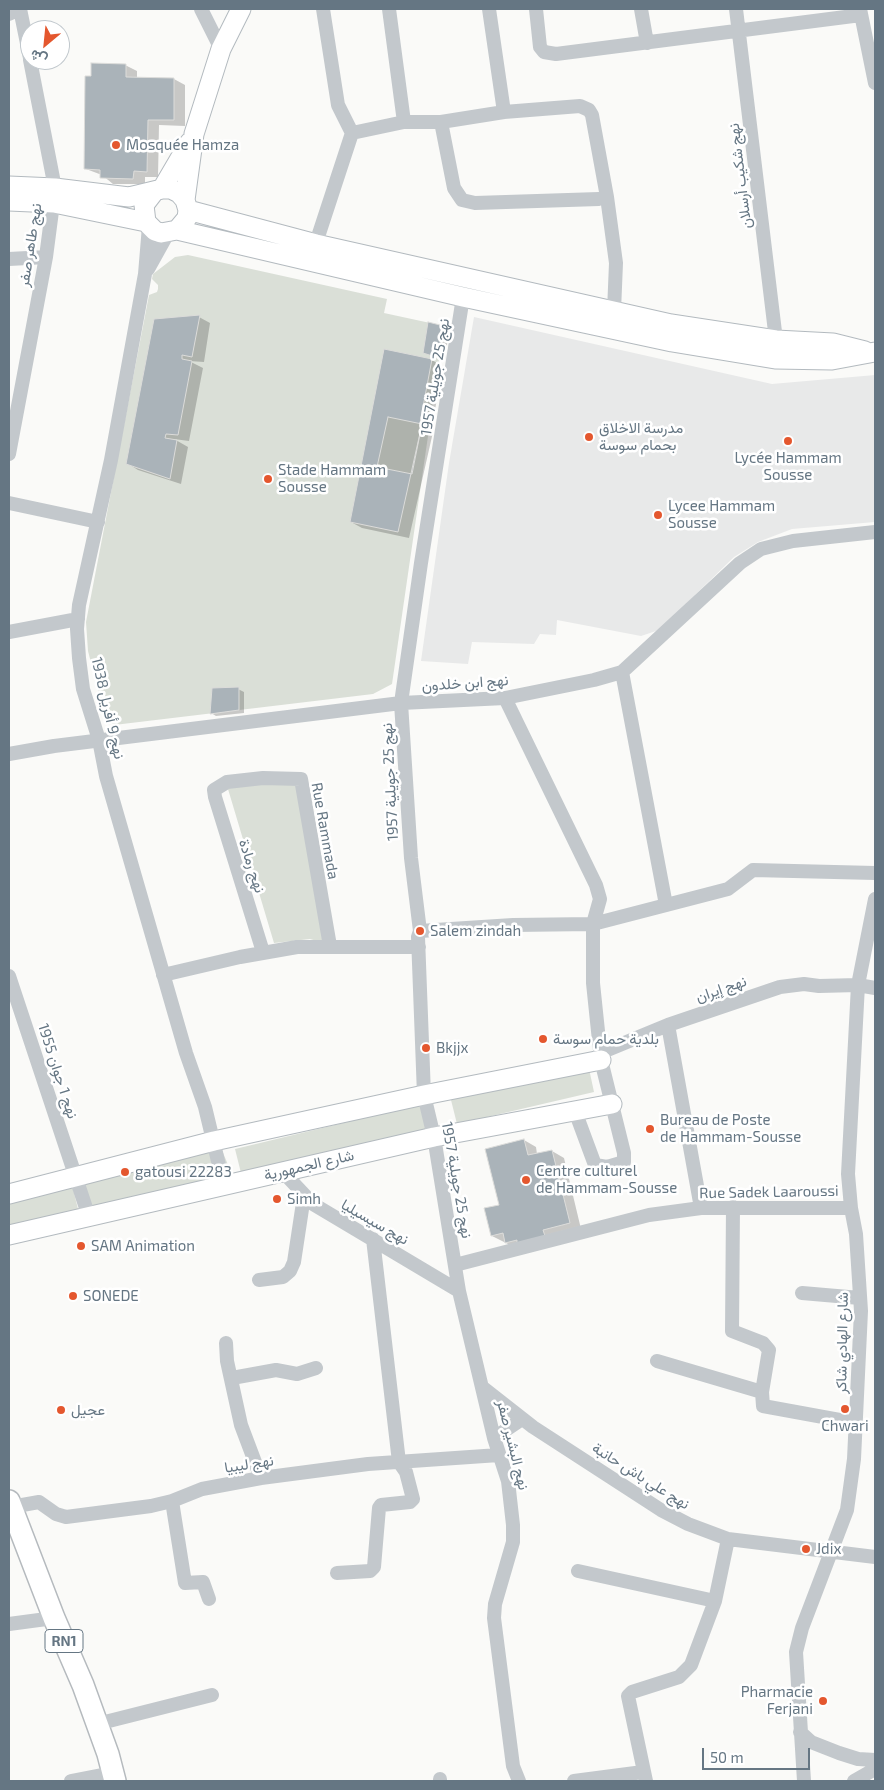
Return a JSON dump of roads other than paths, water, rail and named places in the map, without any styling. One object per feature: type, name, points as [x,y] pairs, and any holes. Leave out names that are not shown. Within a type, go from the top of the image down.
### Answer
[{"type":"main road","name":"RN1","points":[[10,1504],[97,1724],[113,1777]]},
{"type":"street","points":[[9,14],[20,9]]},
{"type":"street","points":[[201,9],[221,49]]},
{"type":"street","points":[[145,274],[172,232],[183,225],[194,134],[221,49],[241,9]]},
{"type":"street","points":[[313,253],[352,133],[338,104],[323,9]]},
{"type":"street","points":[[389,9],[404,122]]},
{"type":"street","points":[[490,9],[504,112]]},
{"type":"street","points":[[536,9],[540,47],[548,54],[739,32],[861,12],[871,41],[875,83]]},
{"type":"street","points":[[641,9],[647,43]]},
{"type":"street","name":"نهج شكيب أرسلان","points":[[736,9],[776,340]]},
{"type":"street","name":"نهج طاهر صفر","points":[[9,454],[13,406],[46,257],[55,196],[32,70]]},
{"type":"street","points":[[352,133],[404,122],[441,122],[504,112],[580,106],[589,110],[592,115],[614,245],[614,311]]},
{"type":"street","points":[[441,122],[454,188],[462,200],[475,203],[599,198]]},
{"type":"street","points":[[145,274],[148,224],[144,205],[158,190],[194,134]]},
{"type":"street","points":[[9,186],[55,196],[148,224],[161,233],[172,232],[313,253],[614,311],[671,324],[776,340],[833,343],[872,352]]},
{"type":"street","points":[[9,201],[55,196],[139,196],[158,190],[179,193],[186,205],[313,253],[463,297],[672,342],[775,359],[832,360],[872,352]]},
{"type":"street","points":[[9,259],[46,257]]},
{"type":"street","name":"نهج 9 أفريل 1938","points":[[145,274],[98,522],[84,576],[78,619],[79,658],[83,689],[99,740],[108,785],[163,975],[214,1141],[224,1186]]},
{"type":"street","name":"نهج 25 جويلية 1957","points":[[455,1265],[434,1137],[424,1095],[418,937],[420,931],[411,858],[401,703],[463,297]]},
{"type":"street","points":[[9,504],[98,522]]},
{"type":"street","name":"نهج ابن خلدون","points":[[9,754],[99,740],[401,703],[505,698],[594,680],[622,672],[740,563],[761,548],[793,541],[875,532]]},
{"type":"street","points":[[9,632],[78,619]]},
{"type":"street","points":[[622,672],[666,905]]},
{"type":"street","points":[[505,698],[596,885],[600,899],[593,924],[593,983],[600,1056],[625,1159],[613,1166],[600,1168],[595,1165],[575,1111]]},
{"type":"street","name":"Rue Rammada","points":[[214,790],[227,782],[263,778],[300,779],[330,946]]},
{"type":"street","name":"نهج رمادة","points":[[214,790],[233,863],[263,952]]},
{"type":"street","points":[[420,931],[513,925],[593,924],[728,889],[752,870],[875,873]]},
{"type":"street","name":"شارع الهادي شاكر","points":[[804,1781],[796,1652],[802,1628],[847,1510],[856,1423],[860,1298],[856,1234],[850,1208],[848,1174],[858,985],[872,928],[875,899]]},
{"type":"street","points":[[163,975],[263,952],[330,946],[419,948]]},
{"type":"street","name":"نهج 1 جوان 1955","points":[[9,976],[88,1217]]},
{"type":"street","name":"نهج إيران","points":[[600,1056],[668,1025],[780,987],[804,984],[819,986],[858,985],[875,988]]},
{"type":"street","points":[[668,1025],[701,1208]]},
{"type":"street","points":[[9,1194],[214,1141],[600,1056]]},
{"type":"street","name":"شارع الجمهورية","points":[[9,1235],[434,1137],[612,1104]]},
{"type":"street","name":"نهج سيسيليا","points":[[283,1172],[304,1196],[324,1211],[373,1238],[459,1291]]},
{"type":"street","points":[[259,1280],[283,1277],[290,1271],[294,1262],[304,1196]]},
{"type":"street","points":[[732,1207],[732,1330],[763,1343],[769,1350],[762,1392],[762,1404],[765,1407],[856,1423]]},
{"type":"street","name":"Rue Sadek Laaroussi","points":[[455,1265],[625,1220],[701,1208],[850,1208]]},
{"type":"street","points":[[337,1572],[370,1571],[374,1567],[379,1508],[381,1505],[410,1502],[413,1499],[406,1472],[399,1462],[373,1238]]},
{"type":"street","name":"نهج البشير صفر","points":[[455,1265],[459,1291],[494,1438],[508,1481],[514,1533],[496,1604],[494,1625],[513,1766],[519,1781]]},
{"type":"street","points":[[802,1294],[860,1298]]},
{"type":"street","points":[[226,1343],[227,1361],[241,1425],[261,1478]]},
{"type":"street","points":[[657,1361],[762,1392]]},
{"type":"street","points":[[232,1378],[276,1370],[297,1374],[316,1368]]},
{"type":"street","name":"نهج علي باش حانبة","points":[[482,1387],[522,1420],[661,1510],[688,1524],[728,1539],[875,1557]]},
{"type":"street","points":[[494,1438],[522,1420]]},
{"type":"street","name":"نهج ليبيا","points":[[10,1504],[39,1502],[56,1514],[66,1517],[172,1501],[202,1489],[261,1478],[399,1462],[499,1455]]},
{"type":"street","points":[[172,1501],[186,1583],[204,1582],[209,1599]]},
{"type":"street","points":[[574,1781],[645,1777],[628,1696],[632,1692],[679,1677],[691,1665],[715,1600],[728,1539]]},
{"type":"street","points":[[578,1571],[715,1600]]},
{"type":"street","points":[[9,1624],[54,1618]]},
{"type":"street","points":[[97,1724],[212,1695]]},
{"type":"street","points":[[800,1732],[811,1742],[839,1753],[858,1759],[875,1760]]},
{"type":"street","points":[[854,1781],[875,1769]]},
{"type":"street","points":[[71,1781],[113,1777]]},
{"type":"place","name":"Mosquée Hamza","points":[[116,145]]},
{"type":"place","name":"مدرسة الاخلاق بحمام سوسة","points":[[589,437]]},
{"type":"place","name":"Lycée Hammam Sousse","points":[[788,441]]},
{"type":"place","name":"Stade Hammam Sousse","points":[[268,479]]},
{"type":"place","name":"Lycee Hammam Sousse","points":[[658,515]]},
{"type":"place","name":"Salem zindah","points":[[420,931]]},
{"type":"place","name":"بلدية حمام سوسة","points":[[543,1039]]},
{"type":"place","name":"Bkjjx","points":[[426,1048]]},
{"type":"place","name":"Bureau de Poste de Hammam-Sousse","points":[[650,1129]]},
{"type":"place","name":"gatousi 22283","points":[[125,1172]]},
{"type":"place","name":"Centre culturel de Hammam-Sousse","points":[[526,1180]]},
{"type":"place","name":"Simh","points":[[277,1199]]},
{"type":"place","name":"SAM Animation","points":[[81,1246]]},
{"type":"place","name":"SONEDE","points":[[73,1296]]},
{"type":"place","name":"Chwari","points":[[845,1409]]},
{"type":"place","name":"عجيل","points":[[61,1410]]},
{"type":"place","name":"Jdix","points":[[806,1549]]},
{"type":"place","name":"Pharmacie Ferjani","points":[[823,1701]]}]
